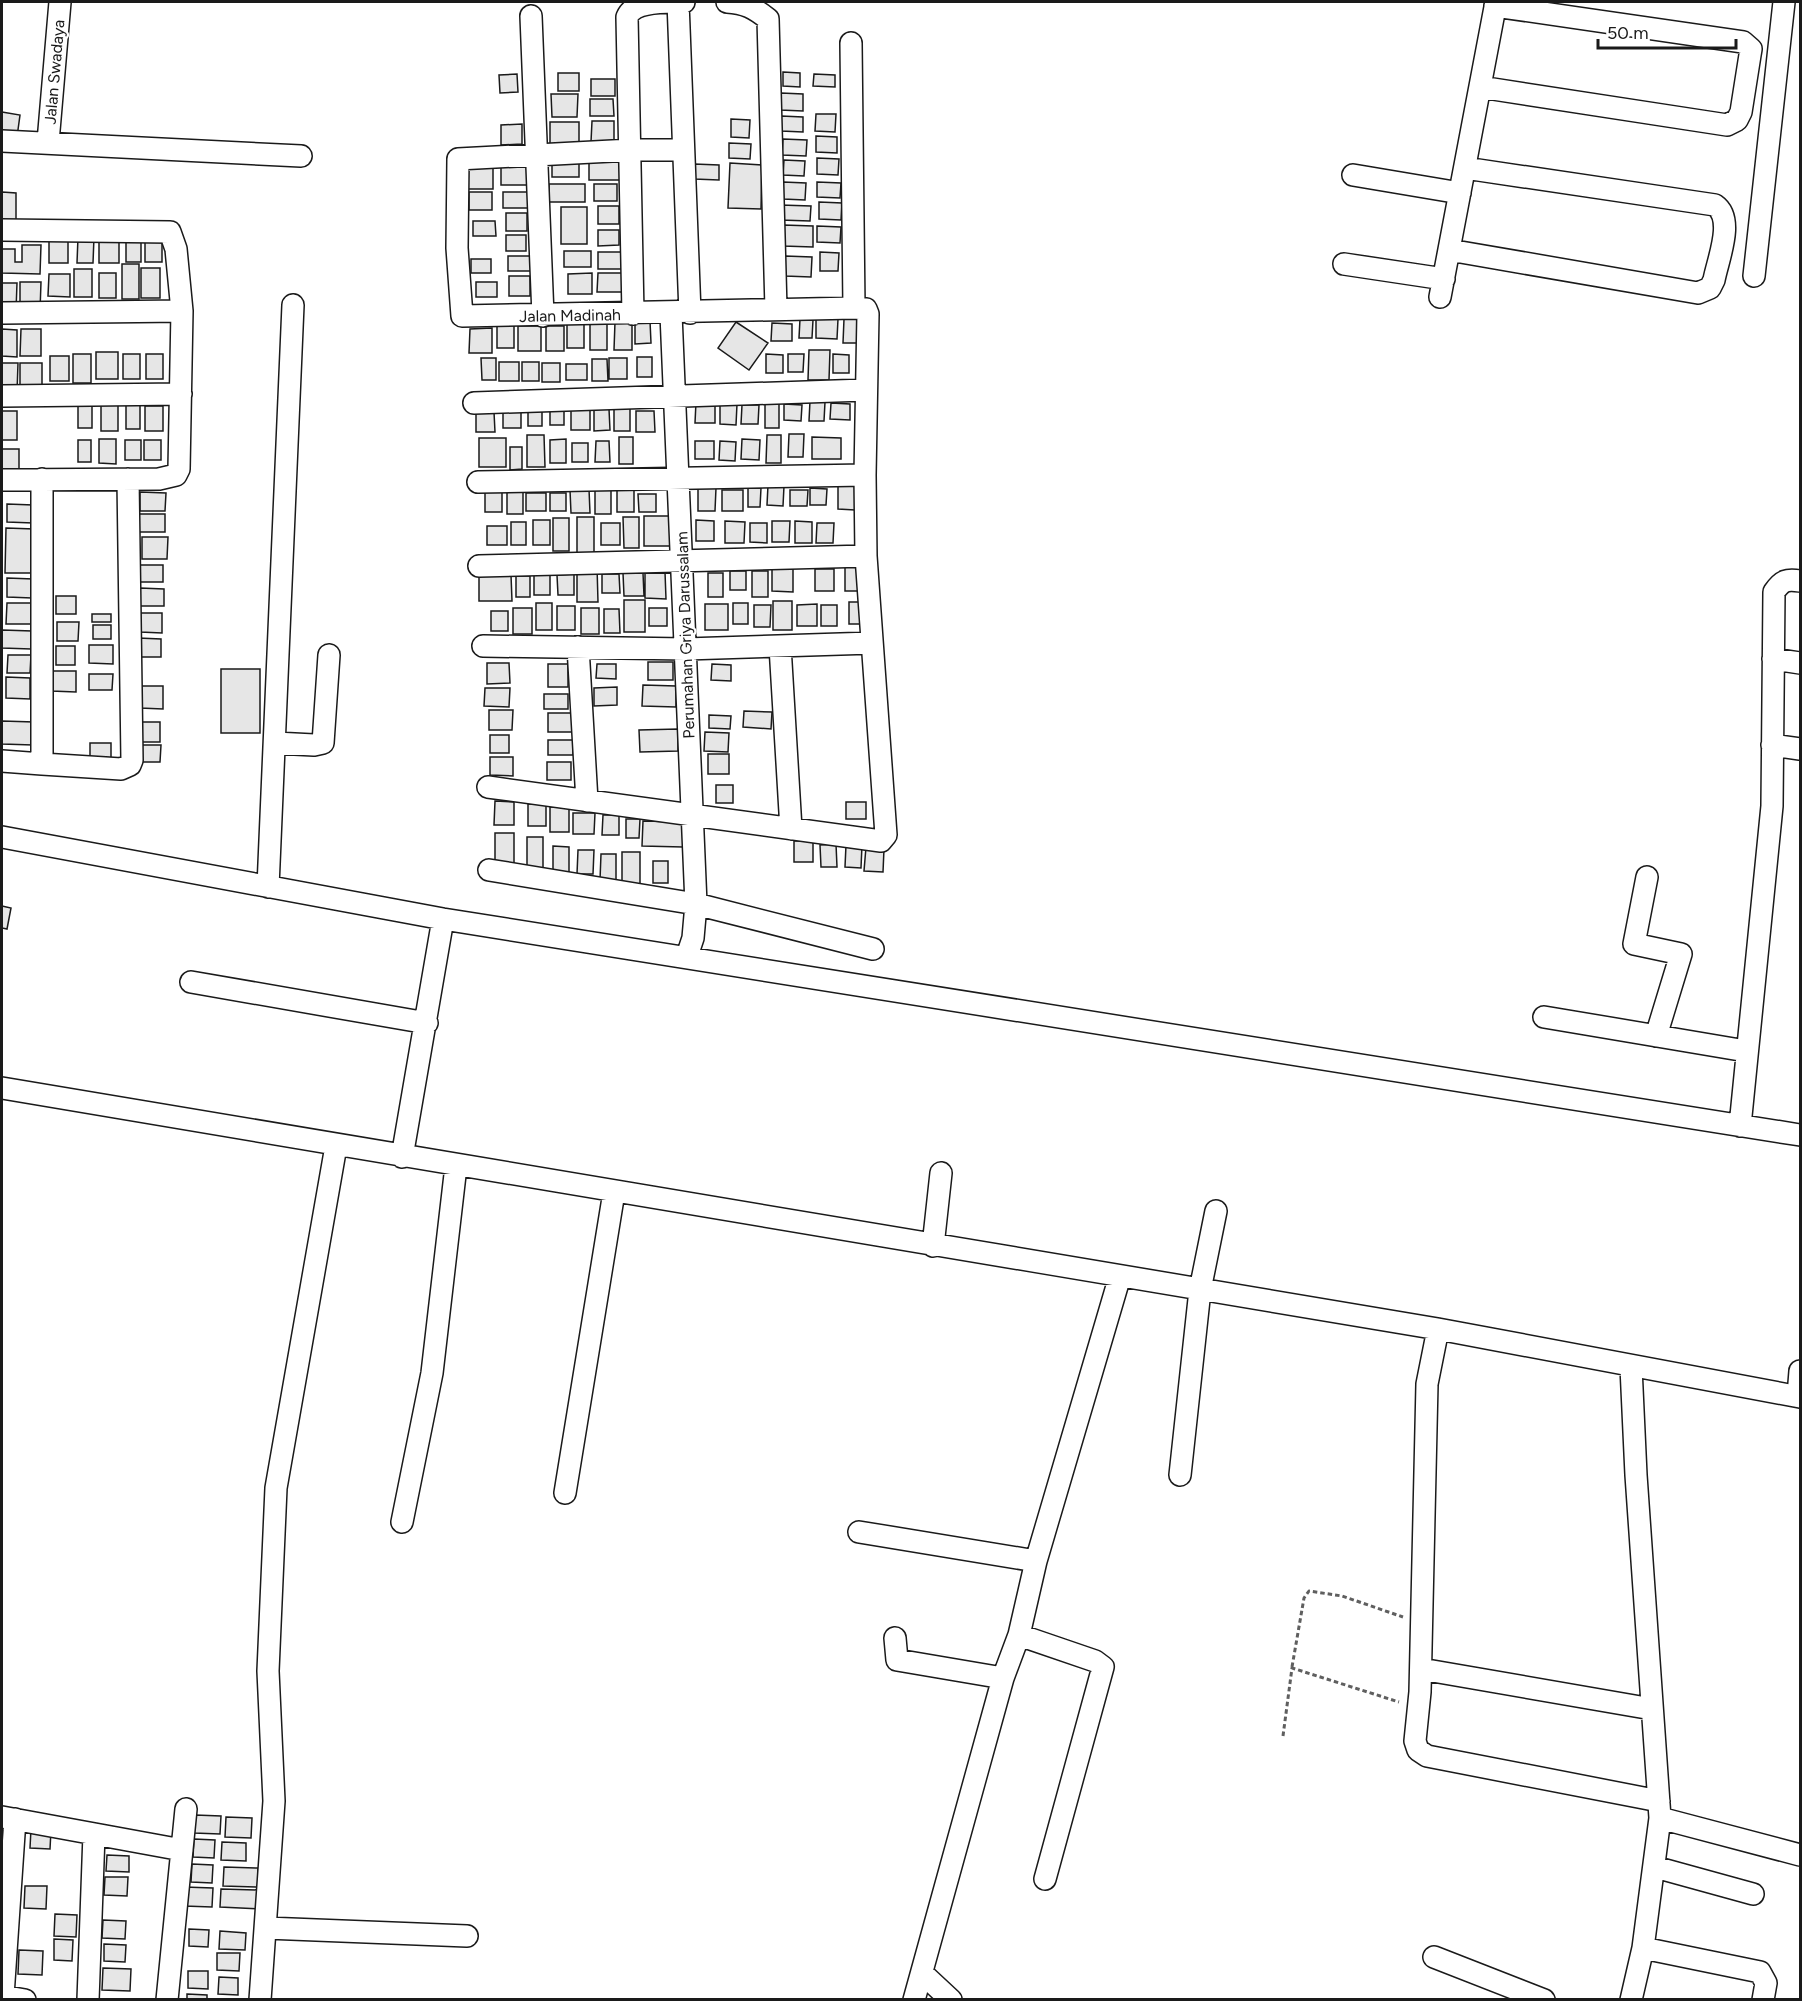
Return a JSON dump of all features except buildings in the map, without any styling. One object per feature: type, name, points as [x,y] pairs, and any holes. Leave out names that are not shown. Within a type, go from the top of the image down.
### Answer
[{"type":"street","name":"Jalan Swadaya","points":[[48,142],[60,2]]},
{"type":"street","name":"Perumahan Griya Darussalam","points":[[678,2],[683,150],[681,313],[675,397],[692,815],[692,929]]},
{"type":"street","points":[[633,314],[627,17],[630,10],[638,4],[684,2]]},
{"type":"street","points":[[727,2],[748,5],[768,19],[776,309]]},
{"type":"street","points":[[1754,276],[1784,2]]},
{"type":"street","points":[[1344,264],[1442,288],[1495,4],[1743,42],[1750,49],[1741,112],[1737,120],[1727,125],[1480,87]]},
{"type":"street","points":[[531,16],[543,316]]},
{"type":"street","points":[[488,787],[881,841],[885,838],[866,556],[865,390],[868,314],[866,309],[854,308],[851,44]]},
{"type":"street","points":[[2,141],[301,156]]},
{"type":"street","points":[[536,155],[683,150]]},
{"type":"street","name":"Jalan Madinah","points":[[536,155],[458,159],[459,295],[462,316],[854,308]]},
{"type":"street","points":[[1449,250],[1698,293],[1710,288],[1714,280],[1722,240],[1725,216],[1715,205],[1465,168]]},
{"type":"street","points":[[1353,175],[1460,193]]},
{"type":"street","points":[[2,230],[170,232],[176,249],[182,311],[179,469],[176,475],[172,478],[2,480]]},
{"type":"street","points":[[268,887],[293,305]]},
{"type":"street","points":[[2,313],[182,311]]},
{"type":"street","points":[[474,403],[865,390]]},
{"type":"street","points":[[2,396],[181,394]]},
{"type":"street","points":[[478,482],[865,475]]},
{"type":"street","points":[[42,479],[42,764]]},
{"type":"street","points":[[2,760],[121,769],[130,765],[132,760],[128,479]]},
{"type":"street","points":[[479,566],[866,556]]},
{"type":"street","points":[[1741,1116],[1772,806],[1774,592],[1780,582],[1788,579],[1800,580]]},
{"type":"street","points":[[483,646],[686,649],[872,643]]},
{"type":"street","points":[[780,646],[791,828]]},
{"type":"street","points":[[578,647],[587,801]]},
{"type":"street","points":[[275,743],[314,745],[323,743],[329,655]]},
{"type":"street","points":[[1773,659],[1800,663]]},
{"type":"street","points":[[1772,745],[1800,749]]},
{"type":"street","points":[[2,837],[443,919],[692,929],[873,949]]},
{"type":"street","points":[[489,870],[692,929],[1741,1116],[1800,1135]]},
{"type":"street","points":[[1647,877],[1634,944],[1681,954],[1656,1036]]},
{"type":"street","points":[[405,1141],[443,919]]},
{"type":"street","points":[[191,982],[427,1023]]},
{"type":"street","points":[[1544,1017],[1746,1051]]},
{"type":"street","points":[[2,1088],[336,1146],[405,1141],[456,1166],[614,1192],[934,1231],[1120,1276],[1202,1283],[1631,1367],[1799,1388]]},
{"type":"street","points":[[260,2000],[274,1801],[268,1671],[276,1488],[336,1146]]},
{"type":"street","points":[[402,1522],[432,1373],[456,1166]]},
{"type":"street","points":[[934,1231],[941,1173]]},
{"type":"street","points":[[566,1493],[614,1192]]},
{"type":"street","points":[[1180,1474],[1202,1283],[1216,1211]]},
{"type":"street","points":[[914,2000],[1003,1678],[1019,1635],[1036,1561],[1120,1276]]},
{"type":"street","points":[[1438,1329],[1427,1384],[1422,1623],[1415,1741],[1418,1750],[1427,1756],[1659,1809],[1800,1855]]},
{"type":"street","points":[[1631,1367],[1636,1475],[1659,1809],[1655,1867],[1643,1948],[1631,2000]]},
{"type":"street","points":[[859,1532],[1036,1561]]},
{"type":"street","points":[[1019,1635],[1095,1661],[1103,1667],[1045,1879]]},
{"type":"street","points":[[895,1638],[897,1660],[1003,1678]]},
{"type":"street","points":[[1420,1669],[1652,1709]]},
{"type":"street","points":[[167,2000],[186,1809]]},
{"type":"street","points":[[25,2000],[2,1996],[8,1818],[182,1851]]},
{"type":"street","points":[[88,2000],[94,1834]]},
{"type":"street","points":[[1655,1867],[1753,1894]]},
{"type":"street","points":[[266,1928],[467,1936]]},
{"type":"street","points":[[1643,1948],[1760,1972],[1766,1983],[1763,2000]]},
{"type":"street","points":[[1434,1957],[1544,2000]]},
{"type":"street","points":[[922,1973],[951,2000]]},
{"type":"path","points":[[1283,1736],[1304,1598],[1309,1591],[1342,1596],[1422,1623]]},
{"type":"path","points":[[1292,1668],[1418,1708]]}]
